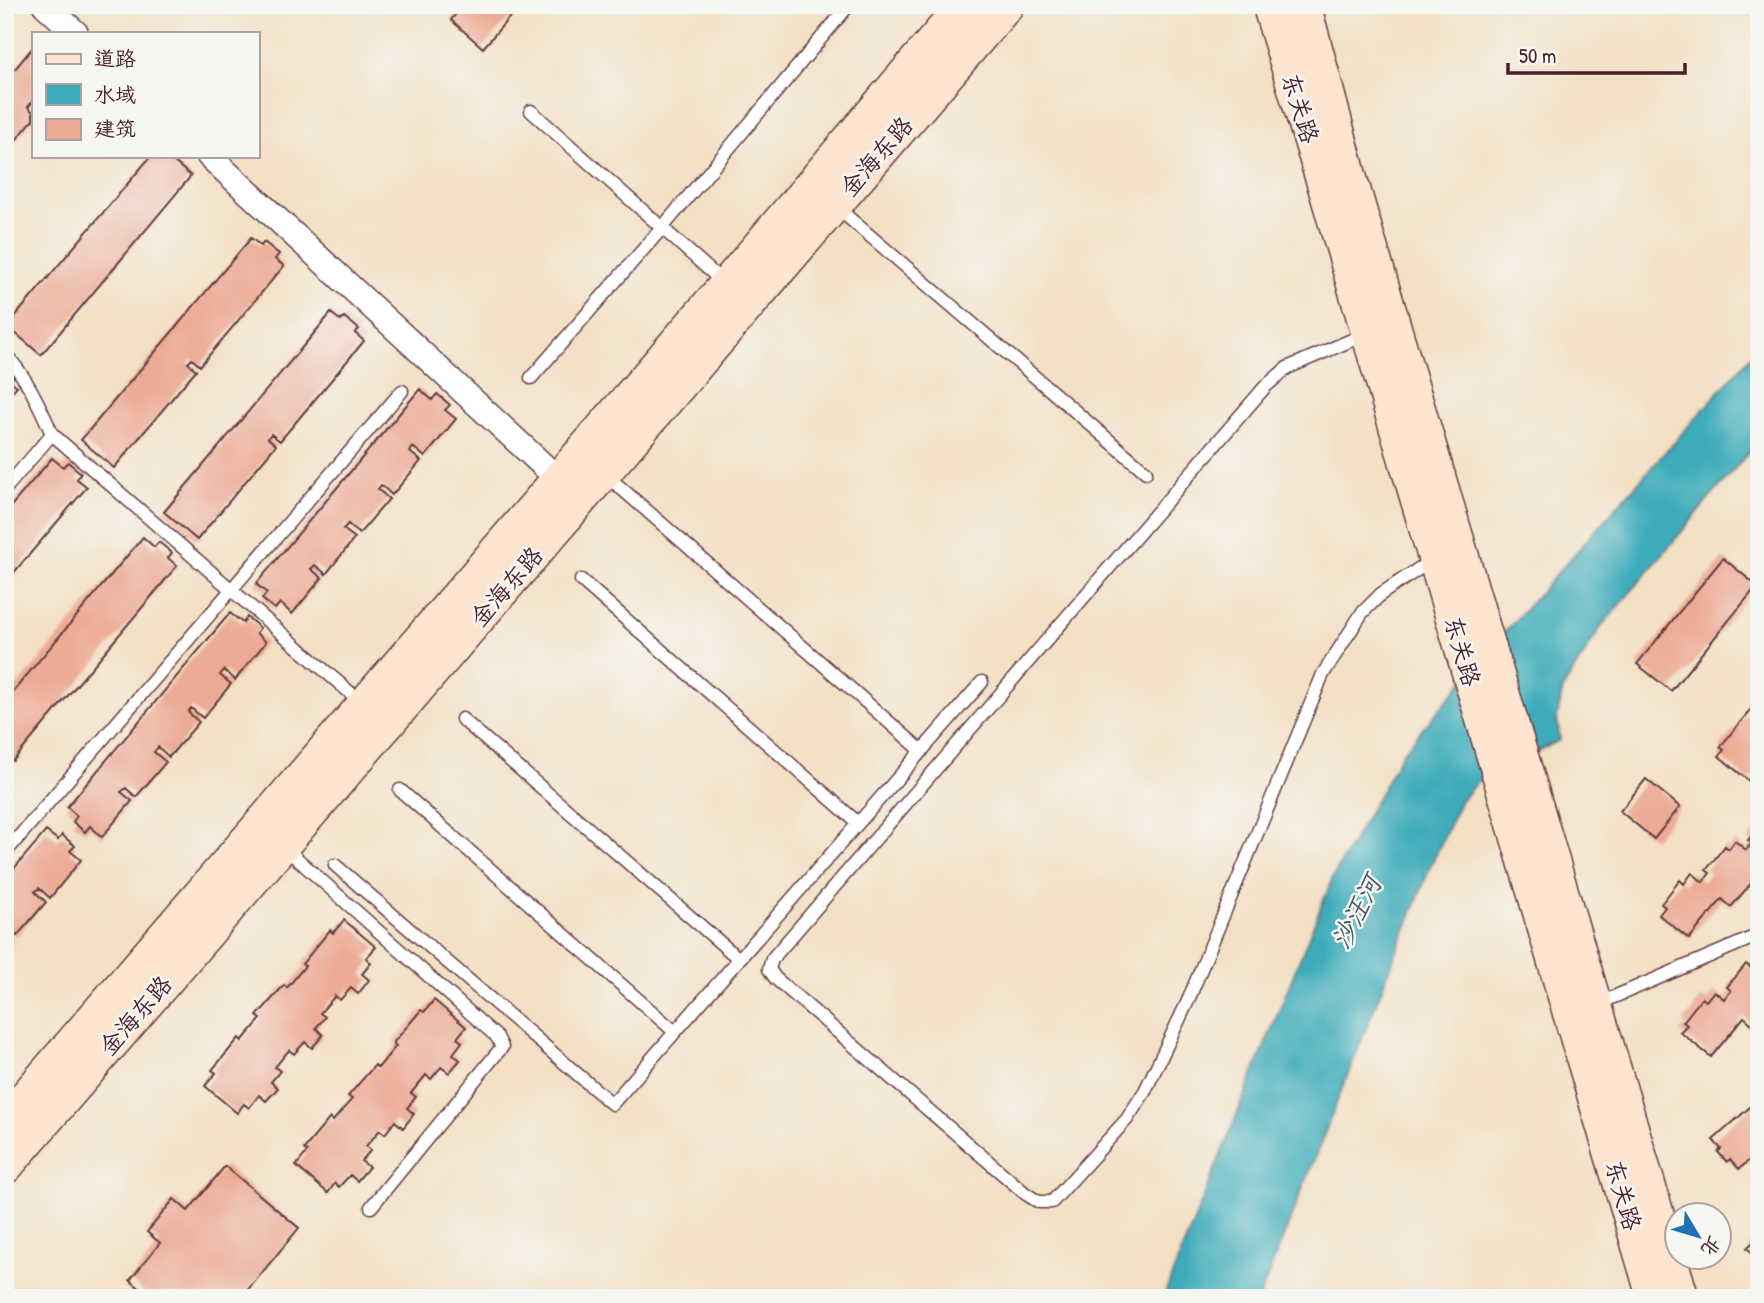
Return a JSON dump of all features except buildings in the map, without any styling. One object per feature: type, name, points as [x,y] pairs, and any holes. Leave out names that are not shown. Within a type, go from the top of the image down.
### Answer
[{"type":"main road","name":"金海东路","points":[[5,1122],[965,5]]},
{"type":"main road","name":"金海东路","points":[[5,1166],[1006,5]]},
{"type":"main road","name":"东关路","points":[[1288,9],[1369,333],[1655,1298]]},
{"type":"main road","name":"东关路","points":[[1288,9],[1354,194],[1681,1298]]},
{"type":"street","points":[[46,5],[75,32]]},
{"type":"street","points":[[211,158],[559,480]]},
{"type":"lane","points":[[531,378],[662,228],[849,5]]},
{"type":"lane","points":[[531,111],[727,285]]},
{"type":"lane","points":[[834,205],[1146,472]]},
{"type":"lane","points":[[1369,333],[1287,368],[1265,387],[790,938],[772,960],[769,968],[775,978],[1026,1194],[1039,1202],[1052,1202],[1127,1119],[1145,1091],[1187,1003],[1323,674],[1362,613],[1381,594],[1436,558]]},
{"type":"lane","points":[[5,354],[13,362],[39,404],[52,434],[365,705]]},
{"type":"lane","points":[[5,853],[402,391]]},
{"type":"lane","points":[[5,489],[52,434]]},
{"type":"lane","points":[[603,473],[922,751]]},
{"type":"lane","points":[[582,580],[858,823]]},
{"type":"lane","points":[[335,865],[612,1104],[982,682]]},
{"type":"lane","points":[[462,719],[739,959]]},
{"type":"lane","points":[[400,790],[675,1032]]},
{"type":"lane","points":[[282,845],[497,1037],[502,1047],[370,1208]]},
{"type":"lane","points":[[1595,1006],[1759,935]]},
{"type":"water","name":"沙汪河","points":[[1759,347],[1759,440],[1601,627],[1563,688],[1557,718],[1560,740],[1476,783],[1461,800],[1431,865],[1259,1298],[1163,1298],[1333,877],[1403,752],[1506,631]]}]
